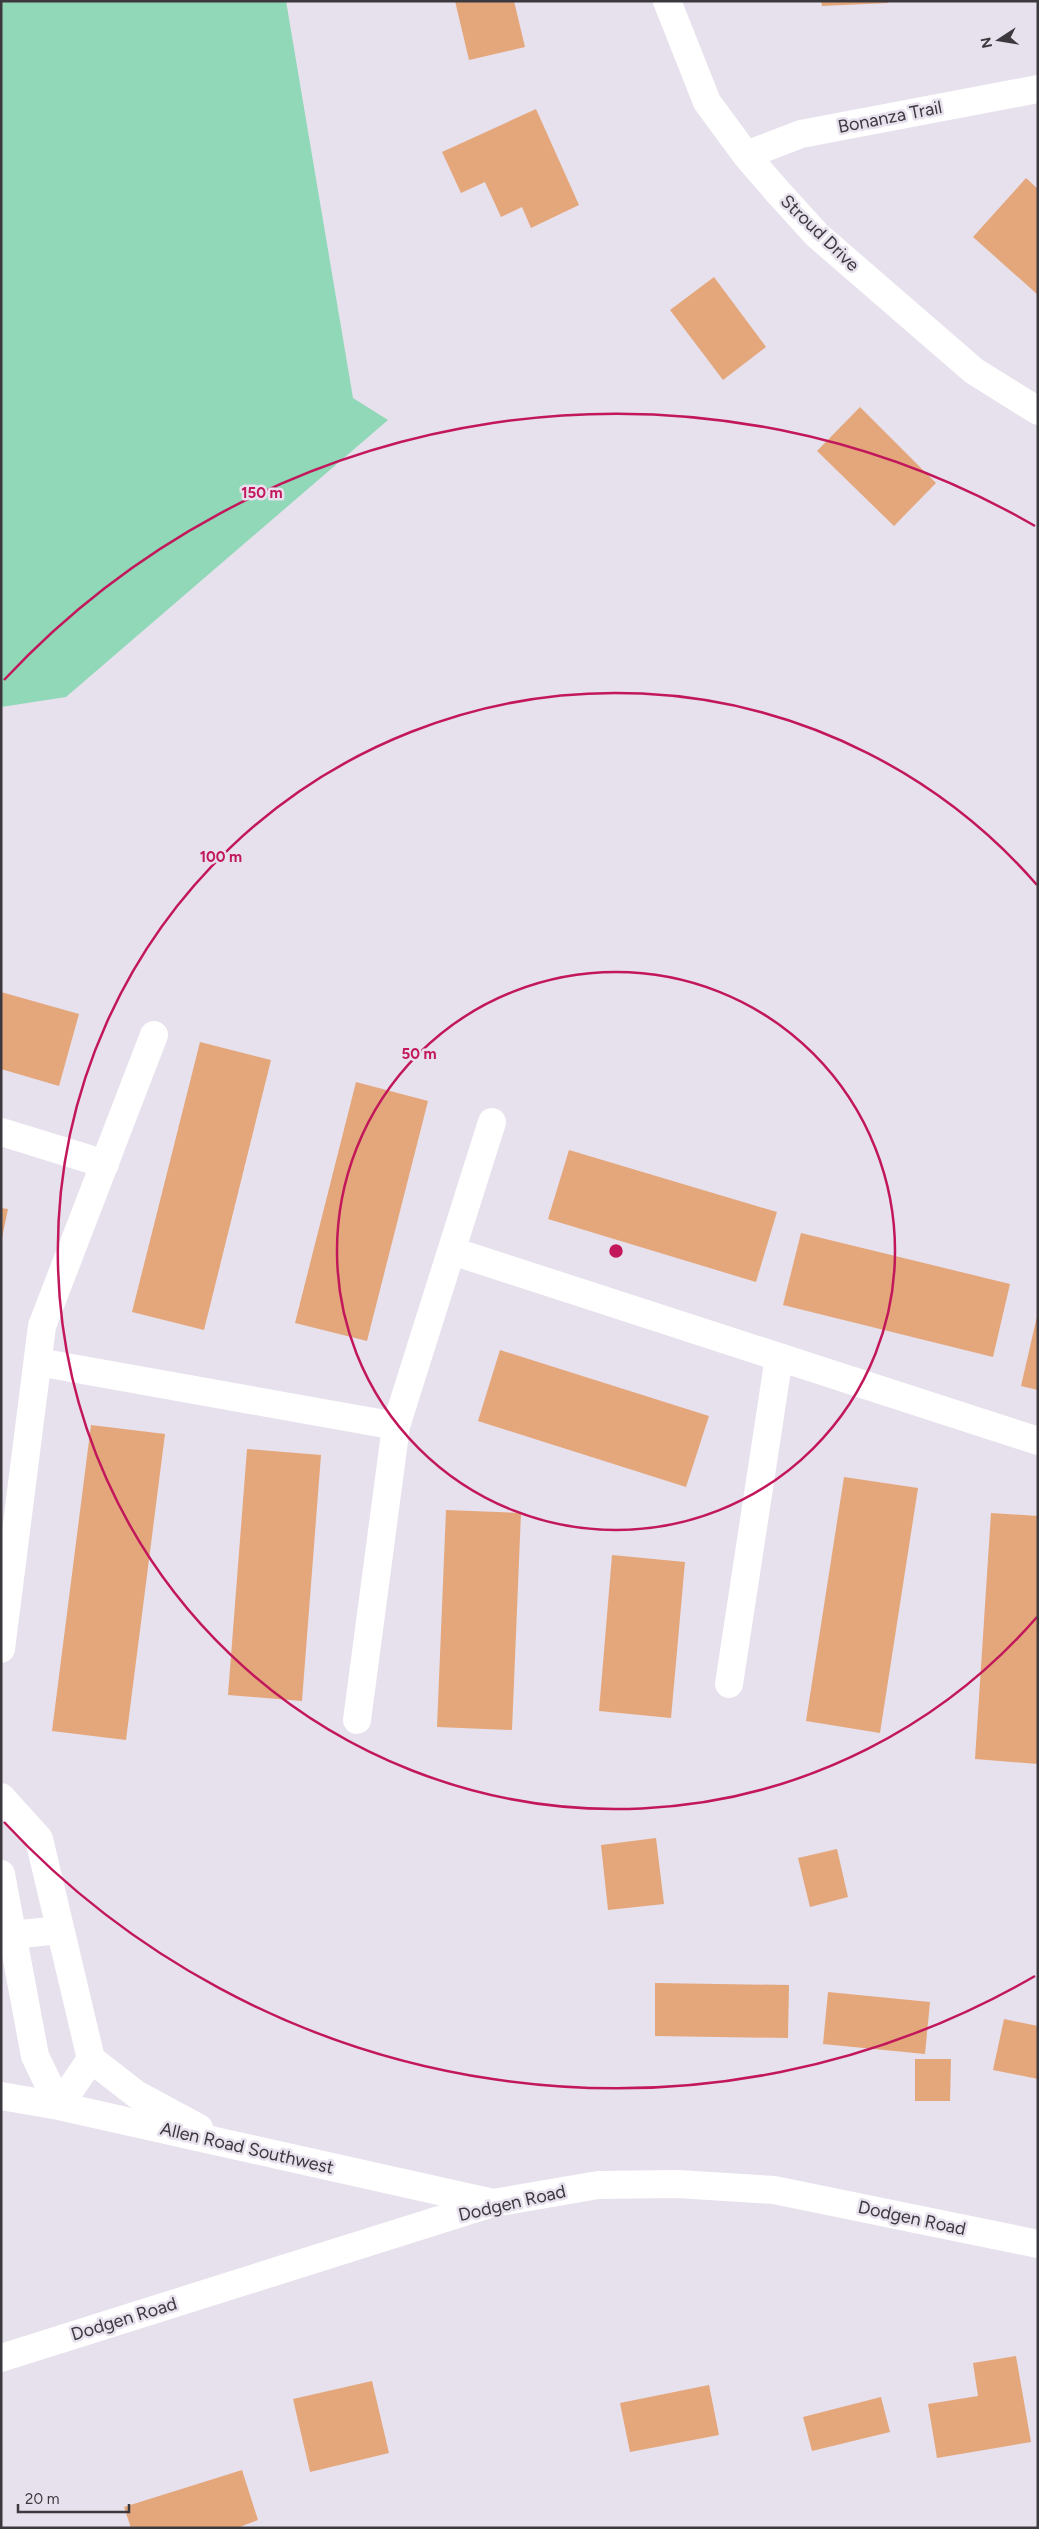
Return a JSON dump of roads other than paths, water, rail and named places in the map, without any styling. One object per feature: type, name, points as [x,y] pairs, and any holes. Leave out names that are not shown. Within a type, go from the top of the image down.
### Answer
[{"type":"street","name":"Stroud Drive","points":[[667,1],[707,102],[746,155],[817,235],[974,371],[1038,411]]},
{"type":"street","name":"Bonanza Trail","points":[[746,155],[801,134],[1038,89]]},
{"type":"street","points":[[1,1649],[42,1326],[154,1035]]},
{"type":"street","points":[[357,1720],[396,1426],[492,1122]]},
{"type":"street","points":[[1,1132],[105,1164]]},
{"type":"street","points":[[452,1251],[1038,1442]]},
{"type":"street","points":[[729,1684],[779,1357]]},
{"type":"street","points":[[38,1362],[396,1426]]},
{"type":"street","points":[[1,1797],[39,1839],[90,2059],[136,2094],[231,2145]]},
{"type":"street","points":[[1,1874],[36,2056],[60,2106]]},
{"type":"street","points":[[12,1935],[59,1930]]},
{"type":"street","points":[[60,2106],[90,2059]]},
{"type":"street","name":"Allen Road Southwest","points":[[1,2096],[60,2106],[493,2203]]},
{"type":"street","name":"Dodgen Road","points":[[1,2358],[493,2203],[598,2185],[678,2184],[774,2190],[1038,2244]]}]
